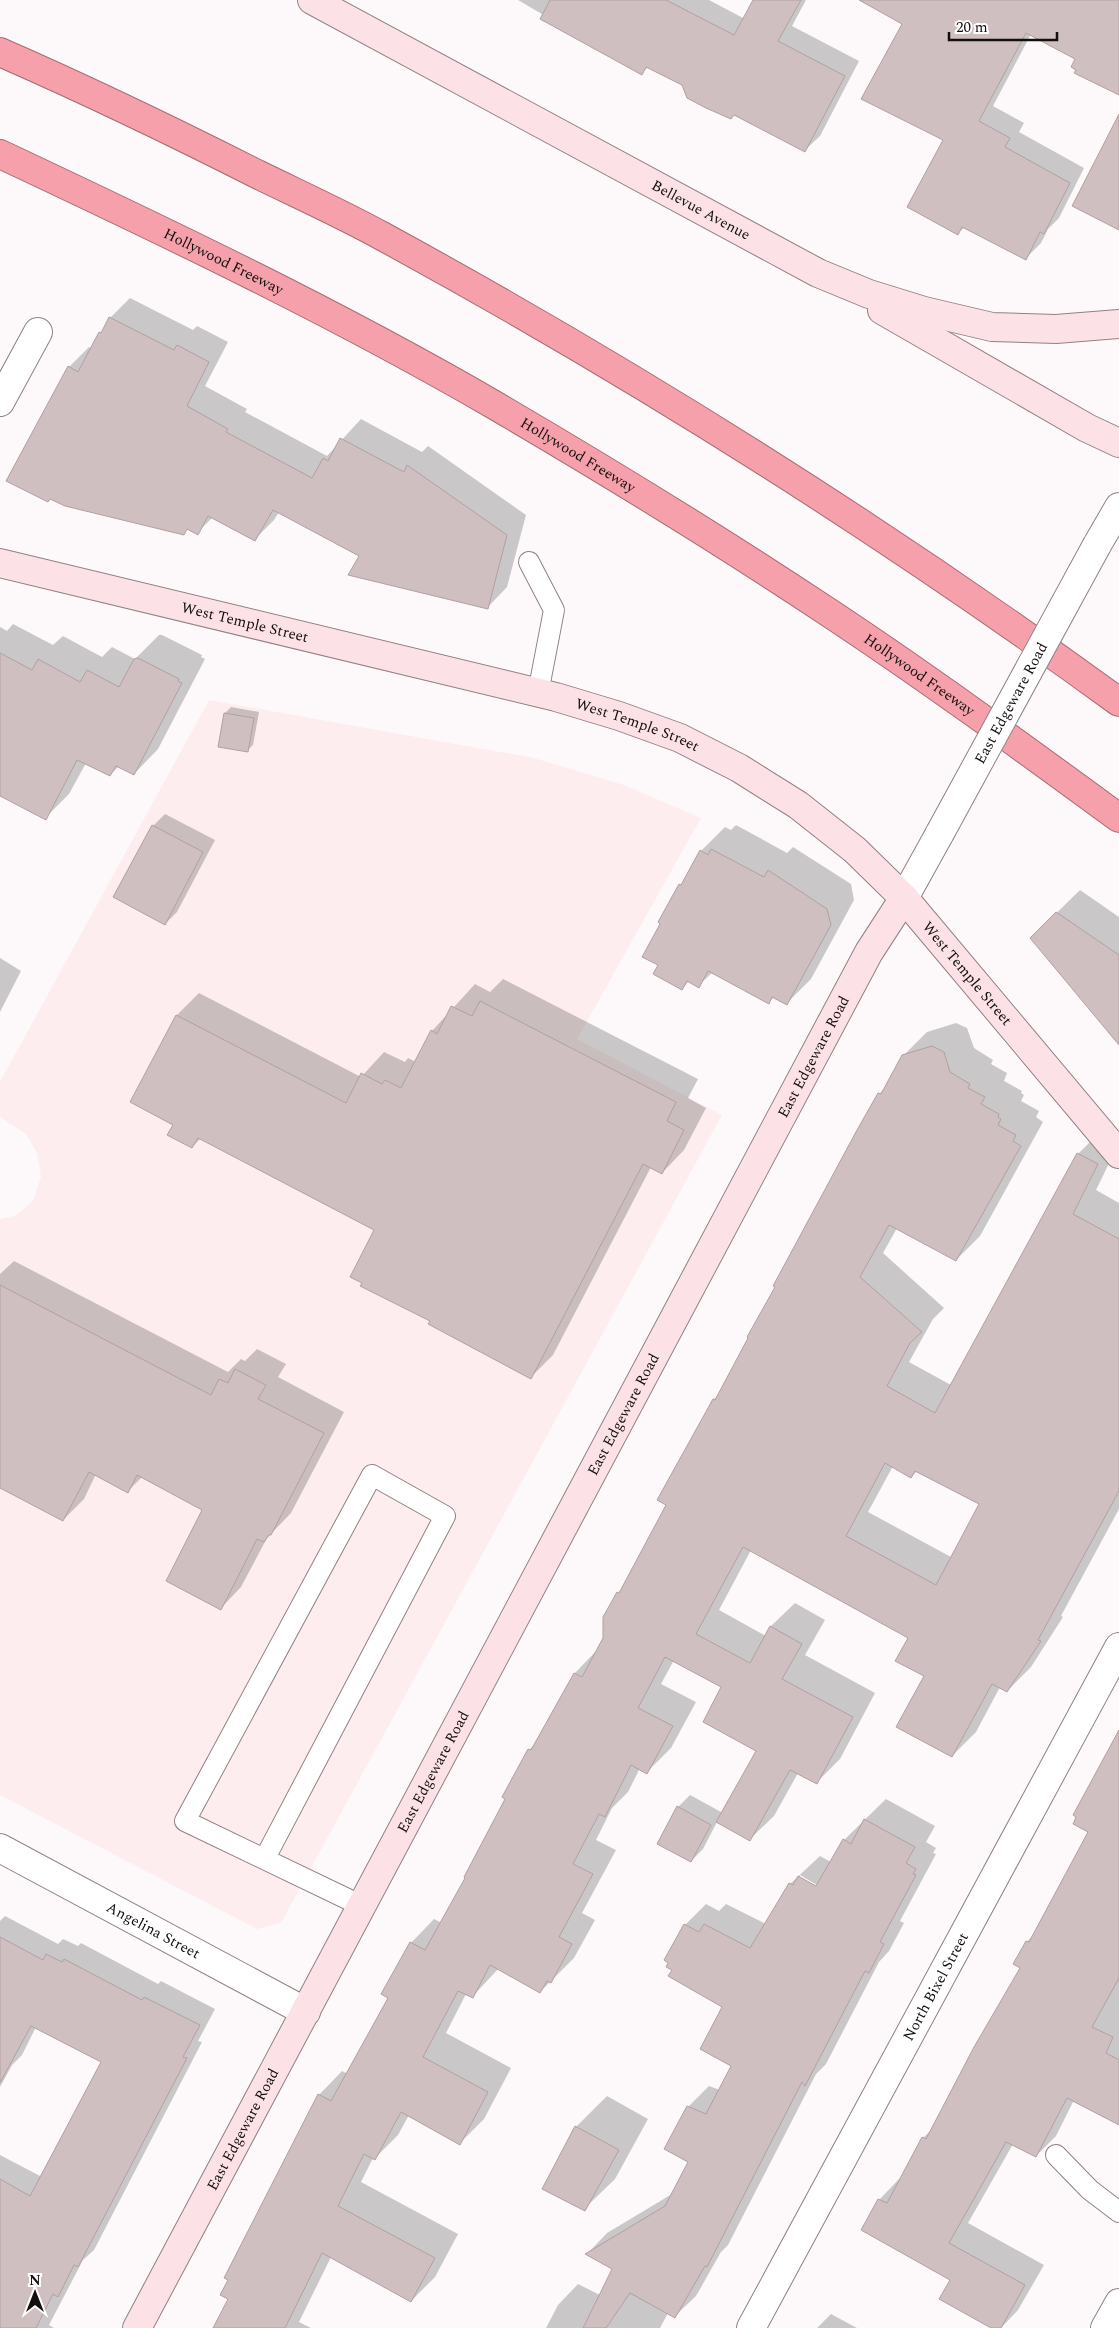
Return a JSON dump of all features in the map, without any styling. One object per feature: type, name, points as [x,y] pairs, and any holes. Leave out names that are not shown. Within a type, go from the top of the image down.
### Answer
[{"type":"highway","points":[[0,52],[205,148],[379,234],[542,326],[711,427],[875,531],[1119,702]]},
{"type":"highway","name":"Hollywood Freeway","points":[[0,154],[164,232],[334,317],[495,406],[662,506],[824,609],[972,711],[1119,818]]},
{"type":"street","name":"Bellevue Avenue","points":[[312,0],[818,273],[869,294],[924,311],[992,327],[1056,329],[1119,324]]},
{"type":"street","points":[[818,273],[1087,428],[1119,444]]},
{"type":"street","points":[[0,402],[38,332]]},
{"type":"street","name":"East Edgeware Road","points":[[137,2328],[869,952],[904,898],[1119,507]]},
{"type":"street","name":"West Temple Street","points":[[0,563],[538,693],[619,716],[680,738],[739,768],[798,805],[855,850],[904,898],[1119,1154]]},
{"type":"street","name":"North Bixel Street","points":[[751,2328],[1118,1651]]},
{"type":"street","name":"Angelina Street","points":[[0,1848],[306,2012]]},
{"type":"street","points":[[1105,2328],[1119,2303]]},
{"type":"lane","points":[[530,562],[554,610],[538,693]]},
{"type":"lane","points":[[265,1858],[445,1516],[372,1475],[185,1821],[362,1906]]},
{"type":"lane","points":[[1056,2155],[1090,2190],[1119,2212]]},
{"type":"shaded area","points":[[209,700],[534,758],[624,785],[701,818],[577,1039],[722,1115],[281,1923],[257,1929],[0,1795],[0,1219],[15,1216],[33,1201],[41,1177],[37,1153],[26,1134],[0,1117],[0,1082]]},
{"type":"building","points":[[550,0],[666,0],[734,35],[753,0],[801,0],[778,41],[845,76],[805,152],[734,115],[731,119],[706,108],[687,98],[682,85],[646,67],[642,75],[540,19]]},
{"type":"building","points":[[859,0],[1119,0],[1119,95],[1074,73],[1076,70],[1071,67],[1075,59],[1026,33],[979,121],[1010,138],[1005,147],[1070,183],[1044,234],[1040,232],[1026,260],[962,227],[958,235],[907,207],[943,140],[861,99],[902,24]]},
{"type":"building","points":[[1119,114],[1119,230],[1072,206]]},
{"type":"building","points":[[109,317],[174,350],[177,345],[209,362],[187,406],[228,429],[226,432],[312,478],[323,458],[328,461],[340,438],[404,472],[407,465],[507,535],[488,609],[348,575],[359,556],[273,510],[255,541],[208,516],[198,535],[187,529],[184,535],[65,506],[50,499],[48,502],[6,481],[68,366],[78,372]]},
{"type":"building","points":[[0,653],[32,670],[38,659],[80,682],[87,670],[119,687],[134,659],[138,658],[179,679],[178,681],[182,683],[134,775],[116,766],[110,776],[77,760],[46,820],[0,796]]},
{"type":"building","points":[[224,713],[254,718],[248,752],[218,747]]},
{"type":"building","points":[[152,825],[203,852],[165,925],[113,897]]},
{"type":"building","points":[[711,849],[764,877],[768,870],[827,909],[831,925],[787,1005],[772,997],[769,1004],[708,971],[699,988],[687,981],[682,990],[653,974],[658,965],[642,957],[660,924],[658,922],[700,850],[708,855]]},
{"type":"building","points":[[1056,912],[1119,955],[1119,1045],[1030,938]]},
{"type":"building","points":[[480,1001],[676,1102],[667,1121],[684,1130],[662,1174],[643,1164],[531,1379],[428,1324],[430,1321],[360,1286],[362,1283],[350,1277],[374,1230],[198,1138],[192,1148],[167,1135],[173,1125],[130,1102],[176,1015],[346,1103],[361,1073],[382,1084],[385,1080],[401,1088],[431,1030],[437,1034],[451,1006],[472,1016]]},
{"type":"building","points":[[932,1046],[944,1052],[950,1072],[970,1084],[968,1088],[985,1097],[981,1104],[999,1114],[998,1117],[1001,1119],[998,1125],[1016,1135],[1013,1141],[1021,1146],[956,1261],[889,1225],[860,1277],[922,1332],[910,1343],[887,1386],[935,1413],[1077,1153],[1098,1164],[1073,1214],[1119,1239],[1119,1491],[1038,1640],[1041,1641],[1007,1692],[992,1684],[952,1757],[896,1727],[924,1676],[895,1661],[908,1638],[743,1547],[696,1634],[750,1663],[770,1626],[802,1644],[782,1679],[853,1717],[817,1784],[790,1770],[750,1841],[716,1822],[756,1751],[703,1722],[721,1687],[665,1657],[638,1708],[673,1726],[647,1774],[631,1765],[605,1817],[599,1814],[573,1864],[593,1874],[559,1937],[572,1944],[551,1983],[547,1981],[540,1993],[490,1965],[473,1998],[458,1991],[423,2057],[488,2092],[460,2145],[401,2112],[375,2160],[364,2154],[338,2206],[435,2258],[411,2302],[322,2253],[285,2328],[213,2328],[228,2299],[220,2295],[228,2280],[224,2278],[318,2094],[331,2101],[388,1998],[381,1994],[410,1942],[425,1950],[465,1878],[505,1799],[502,1797],[528,1749],[531,1750],[574,1673],[582,1677],[603,1638],[603,1617],[617,1592],[619,1593],[666,1505],[657,1500],[713,1399],[715,1400],[775,1287],[773,1286],[857,1130],[878,1093],[881,1094],[902,1055]],"holes":[[[885,1463],[911,1478],[915,1471],[979,1504],[936,1585],[846,1536]]]},
{"type":"building","points":[[0,1285],[211,1395],[219,1379],[228,1383],[235,1369],[266,1385],[258,1399],[324,1433],[271,1535],[264,1542],[257,1539],[221,1610],[166,1581],[202,1510],[137,1475],[128,1493],[89,1472],[63,1521],[0,1488]]},
{"type":"building","points":[[1119,1730],[1119,1978],[1092,2027],[1113,2037],[1106,2053],[1119,2060],[1119,2125],[1067,2098],[1036,2157],[1006,2142],[949,2243],[1025,2285],[1001,2328],[991,2328],[939,2299],[950,2280],[861,2230],[878,2199],[887,2203],[922,2137],[926,2139],[974,2047],[1020,1968],[1013,1964],[1026,1941],[1029,1942],[1088,1832],[1073,1824],[1076,1817],[1073,1815]]},
{"type":"building","points":[[677,1806],[711,1825],[691,1862],[657,1844]]},
{"type":"building","points":[[864,1819],[915,1847],[906,1863],[916,1869],[913,1874],[916,1875],[880,1942],[884,1944],[869,1973],[865,1971],[805,2086],[802,2082],[707,2267],[705,2266],[675,2318],[630,2293],[606,2328],[583,2328],[612,2269],[585,2254],[665,2206],[688,2162],[664,2149],[687,2106],[706,2114],[731,2066],[700,2049],[722,2007],[668,1976],[672,1970],[666,1967],[668,1963],[664,1960],[684,1924],[699,1932],[704,1924],[750,1948],[789,1883],[793,1885],[798,1876],[816,1886],[843,1839],[851,1844]]},
{"type":"building","points":[[0,1937],[43,1960],[46,1954],[62,1962],[64,1959],[142,2000],[144,1997],[200,2025],[183,2057],[187,2058],[78,2267],[74,2265],[58,2297],[53,2294],[36,2328],[0,2328],[0,2179],[30,2196],[101,2062],[31,2026],[0,2083]]},
{"type":"building","points":[[575,2126],[619,2150],[585,2211],[542,2189]]}]
